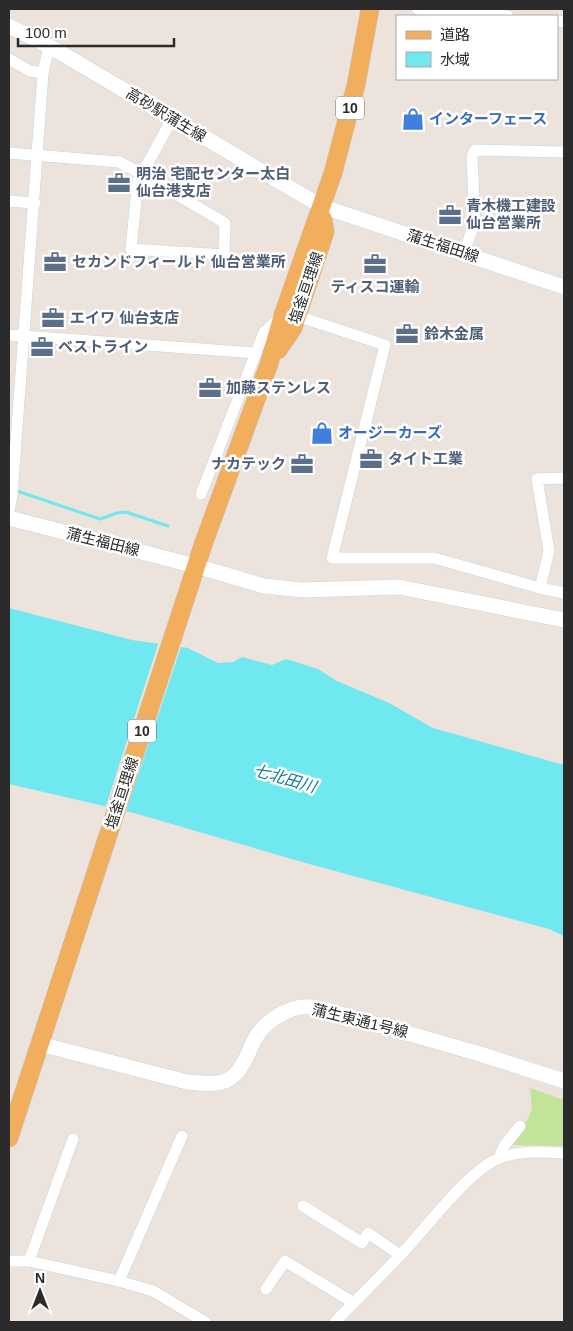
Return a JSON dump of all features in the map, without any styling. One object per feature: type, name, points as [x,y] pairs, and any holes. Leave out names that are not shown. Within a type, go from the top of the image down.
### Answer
[{"type":"main road","name":"塩釜亘理線","points":[[290,315],[333,173],[356,85],[370,9]]},
{"type":"main road","name":"塩釜亘理線","points":[[9,1138],[194,573],[262,358],[291,314],[299,296],[305,290],[325,232],[322,206]]},
{"type":"street","points":[[417,9],[495,15]]},
{"type":"street","name":"高砂駅蒲生線","points":[[9,26],[49,46],[322,206]]},
{"type":"street","points":[[9,512],[12,496],[25,336],[43,73],[49,46]]},
{"type":"street","points":[[9,59],[30,71],[43,73]]},
{"type":"street","points":[[9,153],[119,162],[142,174],[225,223],[224,255],[131,249],[138,180],[142,174],[172,119]]},
{"type":"street","points":[[464,253],[475,221],[474,151],[480,149],[564,152]]},
{"type":"street","points":[[9,201],[35,203]]},
{"type":"street","name":"蒲生福田線","points":[[322,206],[564,287]]},
{"type":"street","points":[[290,315],[385,345],[332,558],[434,558],[564,593]]},
{"type":"street","points":[[9,335],[262,358],[201,494]]},
{"type":"street","points":[[540,588],[548,551],[537,479],[564,478]]},
{"type":"street","name":"蒲生福田線","points":[[9,518],[194,573],[269,587],[303,590],[399,587],[564,620]]},
{"type":"street","name":"蒲生東通1号線","points":[[40,1044],[187,1082],[205,1084],[224,1082],[239,1071],[256,1036],[271,1020],[289,1011],[310,1007],[442,1043],[564,1081]]},
{"type":"street","points":[[499,1158],[504,1146],[520,1126]]},
{"type":"street","points":[[119,1280],[182,1136]]},
{"type":"street","points":[[29,1261],[73,1139]]},
{"type":"street","points":[[335,1322],[400,1255],[462,1186],[484,1166],[499,1158],[513,1154],[564,1153]]},
{"type":"street","points":[[303,1206],[362,1244],[368,1233],[400,1255]]},
{"type":"street","points":[[9,1261],[29,1261],[119,1280],[153,1291],[205,1322]]},
{"type":"street","points":[[266,1289],[285,1261],[354,1303]]},
{"type":"green space","points":[[530,1088],[564,1100],[564,1146],[509,1145],[529,1117],[532,1108]]},
{"type":"water","name":"七北田川","points":[[9,608],[132,640],[188,648],[218,663],[233,662],[242,657],[272,665],[286,659],[318,669],[337,681],[389,703],[433,728],[564,765],[564,936],[549,929],[302,862],[134,813],[9,784]]},
{"type":"pier","points":[[159,641],[182,644],[125,814],[105,809]]},
{"type":"waterway","points":[[14,490],[100,519],[126,512],[168,526]]},
{"type":"place","name":"インターフェース","points":[[413,119]]},
{"type":"place","name":"明治 宅配センター太白 仙台港支店","points":[[119,183]]},
{"type":"place","name":"青木機工建設 仙台営業所","points":[[450,215]]},
{"type":"place","name":"セカンドフィールド 仙台営業所","points":[[55,262]]},
{"type":"place","name":"ティスコ運輸","points":[[375,264]]},
{"type":"place","name":"エイワ 仙台支店","points":[[53,318]]},
{"type":"place","name":"鈴木金属","points":[[407,334]]},
{"type":"place","name":"ベストライン","points":[[42,347]]},
{"type":"place","name":"加藤ステンレス","points":[[210,388]]},
{"type":"place","name":"オージーカーズ","points":[[322,433]]},
{"type":"place","name":"タイト工業","points":[[371,459]]},
{"type":"place","name":"ナカテック","points":[[302,464]]}]
